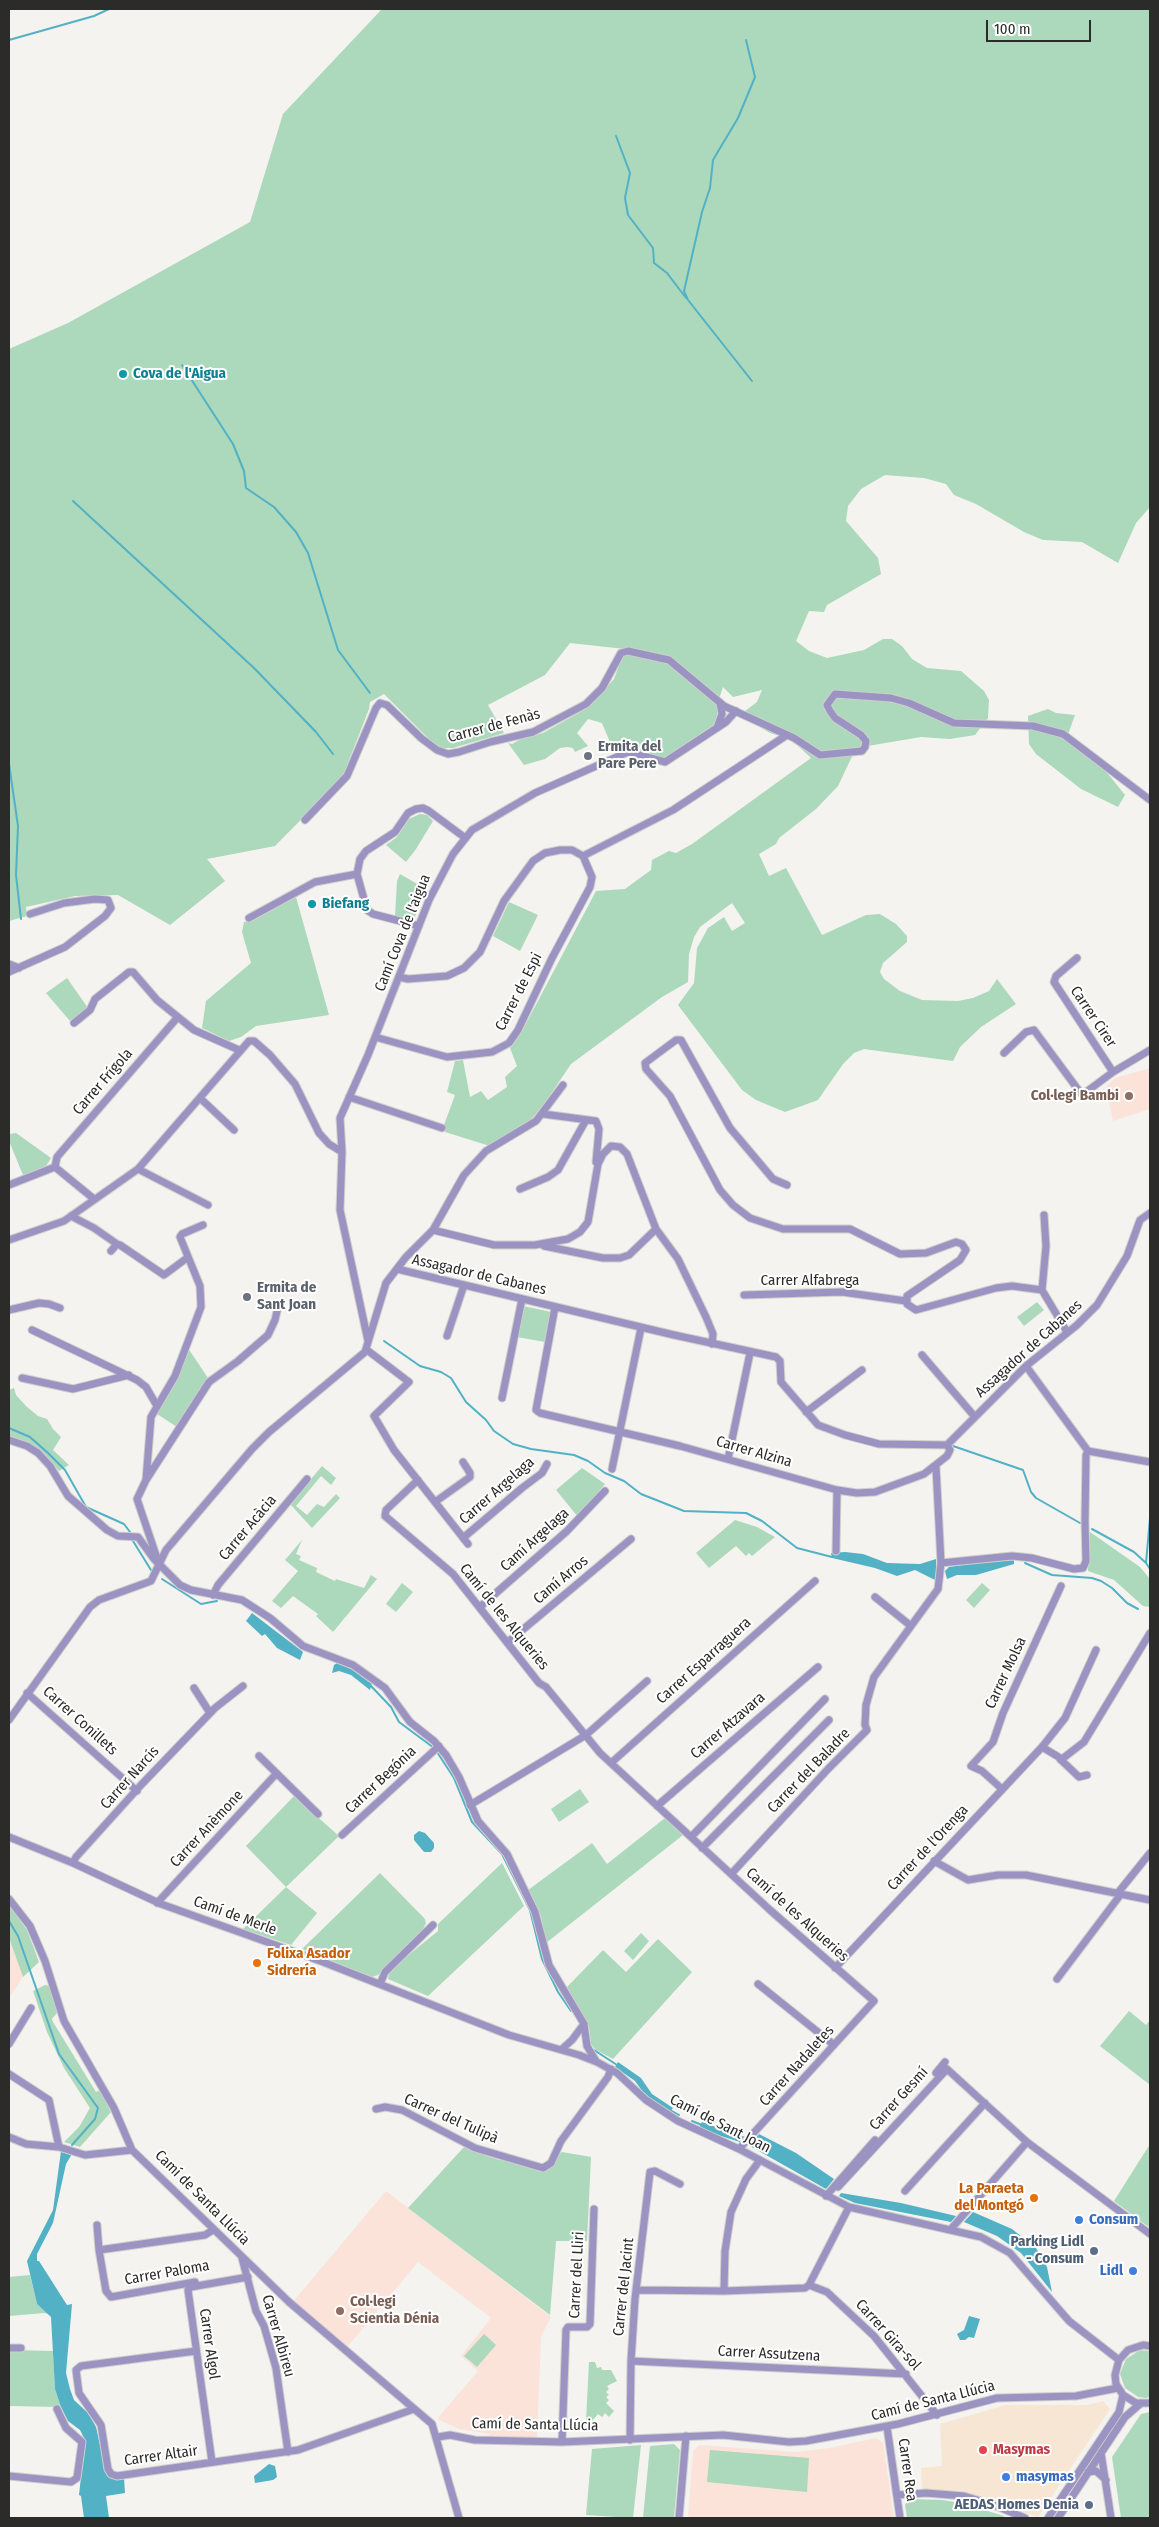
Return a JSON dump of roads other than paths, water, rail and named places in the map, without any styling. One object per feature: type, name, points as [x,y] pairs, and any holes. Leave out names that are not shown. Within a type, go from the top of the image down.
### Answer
[{"type":"street","name":"Carrer de Fenàs","points":[[305,820],[347,776],[376,708],[380,703],[388,705],[421,738],[437,750],[448,754],[459,752],[490,742],[533,732],[586,704],[594,698],[606,683],[621,654],[634,652],[669,660],[720,703]]},
{"type":"street","points":[[720,703],[787,734],[820,755],[862,751],[866,741],[861,735],[835,718],[827,705],[830,698],[835,694],[891,698],[909,703],[954,724],[1033,726],[1063,734],[1150,800]]},
{"type":"street","points":[[717,728],[722,714],[720,703]]},
{"type":"street","name":"Camí Cova de l'aigua","points":[[368,1347],[340,1210],[342,1152],[340,1120],[400,977],[434,888],[464,838],[472,830],[527,797],[626,753],[665,762],[717,728],[736,711]]},
{"type":"street","points":[[400,977],[408,979],[446,976],[464,968],[480,952],[504,901],[533,861],[545,853],[572,850],[582,856],[667,814],[787,734]]},
{"type":"street","points":[[419,926],[370,912],[363,899],[356,874],[357,865],[363,854],[392,835],[408,813],[416,809],[423,808],[428,811],[464,838]]},
{"type":"street","name":"Carrer de Espi","points":[[375,1037],[447,1057],[492,1052],[509,1043],[518,1030],[552,958],[590,887],[592,877],[582,856]]},
{"type":"street","points":[[249,918],[315,882],[356,874]]},
{"type":"street","points":[[9,972],[65,947],[105,916],[111,908],[108,900],[95,899],[69,902],[30,914]]},
{"type":"street","name":"Carrer Cirer","points":[[1077,958],[1056,976],[1054,982],[1113,1072]]},
{"type":"street","points":[[9,964],[19,968]]},
{"type":"street","points":[[74,1023],[90,1010],[95,999],[131,972],[177,1018],[194,1030],[240,1050]]},
{"type":"street","name":"Carrer Frígola","points":[[55,1167],[57,1157],[177,1018]]},
{"type":"street","name":"Carrer Cirer","points":[[1004,1053],[1026,1032],[1032,1029],[1039,1034],[1082,1095],[1113,1072],[1150,1050]]},
{"type":"street","points":[[786,1185],[773,1179],[730,1128],[681,1040],[676,1040],[647,1061],[646,1069],[670,1096],[720,1190],[733,1205],[750,1218],[783,1229],[850,1229],[900,1254],[926,1253],[956,1242],[965,1246],[965,1254],[960,1260],[910,1292],[906,1301]]},
{"type":"street","points":[[9,1240],[57,1224],[138,1169],[245,1043],[254,1041],[270,1055],[297,1087],[320,1132],[329,1144],[342,1152]]},
{"type":"street","points":[[9,1720],[90,1607],[99,1600],[151,1581],[166,1550],[259,1441],[368,1347],[384,1289],[397,1269],[432,1230],[460,1180],[474,1164],[495,1146],[531,1126],[543,1114],[563,1085]]},
{"type":"street","points":[[349,1097],[442,1128]]},
{"type":"street","points":[[200,1098],[234,1130]]},
{"type":"street","points":[[543,1114],[593,1120],[599,1126],[596,1162],[598,1164]]},
{"type":"street","points":[[520,1189],[558,1170],[586,1120]]},
{"type":"street","points":[[432,1230],[494,1246],[535,1245],[565,1240],[586,1225],[598,1164],[604,1152],[611,1146],[620,1147],[625,1151],[656,1229],[683,1268],[713,1334],[712,1344]]},
{"type":"street","points":[[9,1185],[55,1167],[94,1199]]},
{"type":"street","points":[[138,1169],[208,1205]]},
{"type":"street","name":"Assagador de Cabanes","points":[[397,1269],[641,1328],[779,1358],[780,1382],[818,1425],[865,1442],[947,1445],[1026,1366],[1096,1305],[1127,1256],[1140,1220],[1150,1213]]},
{"type":"street","points":[[1044,1214],[1046,1246],[1042,1290],[1067,1332]]},
{"type":"street","points":[[70,1216],[94,1228],[164,1275],[187,1258]]},
{"type":"street","points":[[146,1480],[150,1422],[174,1376],[200,1306],[200,1286],[187,1258],[180,1235],[203,1225]]},
{"type":"street","points":[[535,1245],[603,1258],[620,1258],[629,1255],[656,1229]]},
{"type":"street","points":[[111,1251],[120,1245]]},
{"type":"street","points":[[447,1336],[464,1285]]},
{"type":"street","name":"Carrer Alfabrega","points":[[744,1295],[836,1292],[906,1301],[911,1307],[920,1310],[996,1288],[1012,1286],[1042,1290]]},
{"type":"street","points":[[502,1398],[522,1299]]},
{"type":"street","points":[[9,1310],[39,1303],[60,1308]]},
{"type":"street","points":[[159,1564],[137,1502],[138,1495],[206,1386],[268,1335],[276,1320],[278,1307]]},
{"type":"street","name":"Assagador de Cabanes","points":[[536,1410],[555,1307]]},
{"type":"street","points":[[612,1469],[641,1328]]},
{"type":"street","points":[[32,1330],[129,1375],[146,1387],[157,1406]]},
{"type":"street","points":[[368,1347],[409,1382],[374,1415],[394,1450],[418,1480]]},
{"type":"street","points":[[728,1459],[750,1353]]},
{"type":"street","points":[[922,1355],[975,1417]]},
{"type":"street","points":[[1026,1366],[1088,1451],[1150,1462]]},
{"type":"street","points":[[806,1412],[862,1370]]},
{"type":"street","points":[[22,1378],[73,1389],[129,1375]]},
{"type":"street","name":"Carrer Alzina","points":[[536,1410],[540,1413],[620,1431],[728,1459],[836,1490],[857,1493],[875,1492],[924,1474],[936,1467]]},
{"type":"street","points":[[9,1440],[27,1446],[38,1453],[75,1503],[111,1533],[123,1537],[138,1537],[159,1564],[183,1587],[212,1595],[242,1600],[270,1618],[303,1646],[353,1665],[385,1688],[410,1722],[439,1746],[455,1769],[480,1824],[507,1854],[535,1912],[549,1965],[584,2024],[587,2046],[597,2062]]},
{"type":"street","points":[[936,1467],[947,1456],[950,1450],[947,1445]]},
{"type":"street","points":[[941,1563],[1012,1556],[1081,1569],[1086,1561],[1086,1456],[1088,1451]]},
{"type":"street","name":"Carrer Argelaga","points":[[435,1502],[470,1477],[470,1473],[463,1462]]},
{"type":"street","name":"Carrer Argelaga","points":[[418,1480],[466,1541],[518,1491],[542,1473],[547,1464]]},
{"type":"street","name":"Carrer del Baladre","points":[[730,1874],[867,1730],[865,1712],[871,1684],[880,1667],[938,1589],[941,1563],[936,1467]]},
{"type":"street","name":"Carrer Acàcia","points":[[212,1595],[218,1585],[308,1479]]},
{"type":"street","name":"Camí de les Alqueries","points":[[418,1480],[386,1510],[385,1516],[448,1569],[481,1606],[540,1684],[546,1687],[611,1763],[730,1874],[874,2001]]},
{"type":"street","points":[[836,1490],[836,1550]]},
{"type":"street","name":"Camí Argelaga","points":[[481,1606],[567,1531],[605,1491]]},
{"type":"street","name":"Camí Arros","points":[[508,1642],[631,1540]]},
{"type":"street","name":"Carrer Esparraguera","points":[[611,1763],[815,1581]]},
{"type":"street","name":"Carrer Molsa","points":[[1002,1789],[982,1771],[971,1766],[993,1742],[1003,1712],[1061,1586]]},
{"type":"street","points":[[875,1597],[911,1626]]},
{"type":"street","points":[[1060,1759],[1071,1755],[1088,1737],[1150,1633]]},
{"type":"street","name":"Carrer de l'Orenga","points":[[835,1968],[1042,1747],[1066,1718],[1096,1650]]},
{"type":"street","name":"Carrer Atzavara","points":[[656,1806],[818,1666]]},
{"type":"street","points":[[470,1805],[586,1735],[647,1681]]},
{"type":"street","name":"Carrer Narcís","points":[[74,1863],[76,1857],[210,1713],[243,1686]]},
{"type":"street","points":[[194,1688],[210,1713]]},
{"type":"street","name":"Carrer Conillets","points":[[27,1693],[137,1791]]},
{"type":"street","points":[[691,1837],[826,1699]]},
{"type":"street","points":[[702,1848],[829,1720]]},
{"type":"street","name":"Carrer Begónia","points":[[342,1835],[439,1746]]},
{"type":"street","points":[[1042,1747],[1060,1759],[1079,1776],[1087,1775]]},
{"type":"street","points":[[259,1756],[318,1814]]},
{"type":"street","name":"Carrer Anèmone","points":[[158,1903],[276,1774]]},
{"type":"street","name":"Camí de Merle","points":[[9,1837],[74,1863],[158,1903],[380,1984],[509,2034],[562,2049],[597,2062]]},
{"type":"street","points":[[1057,1978],[1150,1853]]},
{"type":"street","points":[[934,1861],[968,1880],[998,1875],[1026,1875],[1119,1894],[1149,1898]]},
{"type":"street","name":"Camí de Santa Llúcia","points":[[9,1899],[30,1926],[45,1961],[64,2021],[114,2108],[132,2150],[289,2302],[432,2424],[438,2437],[450,2435],[475,2440],[562,2442],[723,2435],[797,2442],[824,2440],[887,2427],[997,2398],[1076,2396],[1118,2388]]},
{"type":"street","points":[[380,1984],[385,1972],[433,1926]]},
{"type":"street","points":[[758,1984],[834,2045]]},
{"type":"street","name":"Carrer Nadaletes","points":[[739,2149],[874,2001]]},
{"type":"street","points":[[9,2044],[31,2008]]},
{"type":"street","points":[[562,2049],[572,2040],[584,2024]]},
{"type":"street","name":"Camí de Sant Joan","points":[[597,2062],[611,2069],[646,2100],[670,2116],[760,2160],[831,2190],[849,2207],[981,2237],[1010,2253],[1069,2321],[1119,2360]]},
{"type":"street","name":"Carrer Gesmí","points":[[831,2190],[945,2062]]},
{"type":"street","name":"Carrer del Tulipà","points":[[376,2109],[385,2107],[402,2110],[475,2148],[543,2168],[551,2163],[561,2141],[608,2077],[611,2069]]},
{"type":"street","name":"Carrer Gesmí","points":[[831,2190],[945,2070],[948,2070],[1027,2142]]},
{"type":"street","points":[[9,2074],[49,2100],[59,2147]]},
{"type":"street","points":[[905,2191],[985,2103]]},
{"type":"street","points":[[9,2137],[26,2144],[59,2147],[92,2156],[132,2150]]},
{"type":"street","points":[[951,2229],[1027,2142],[1150,2234]]},
{"type":"street","points":[[724,2291],[725,2251],[731,2212],[746,2179],[760,2160]]},
{"type":"street","name":"Carrer del Jacint","points":[[630,2440],[631,2361],[650,2172],[653,2170],[680,2184]]},
{"type":"street","points":[[637,2290],[798,2290],[809,2286],[849,2207]]},
{"type":"street","name":"Carrer del Lliri","points":[[562,2442],[566,2330],[568,2327],[587,2328],[590,2324],[594,2209]]},
{"type":"street","name":"Carrer Paloma","points":[[97,2225],[106,2291],[111,2297],[247,2275]]},
{"type":"street","name":"Carrer Paloma","points":[[99,2250],[206,2235],[213,2230]]},
{"type":"street","name":"Carrer Albireu","points":[[242,2258],[256,2312],[264,2326],[276,2368],[288,2452]]},
{"type":"street","name":"Carrer Algol","points":[[212,2462],[189,2288],[247,2275]]},
{"type":"street","name":"Carrer Gira-sol","points":[[809,2286],[828,2292],[874,2336],[937,2415]]},
{"type":"street","points":[[1149,2345],[1128,2350],[1119,2360],[1115,2375],[1118,2388],[1123,2395],[1140,2404],[1150,2403]]},
{"type":"street","points":[[9,2348],[21,2348]]},
{"type":"street","name":"Carrer Altair","points":[[196,2351],[81,2366],[76,2370],[76,2382],[81,2397],[93,2410],[102,2425],[108,2469],[111,2474],[116,2476],[288,2452],[310,2447],[414,2409]]},
{"type":"street","name":"Carrer Assutzena","points":[[631,2361],[906,2374]]},
{"type":"street","points":[[1048,2518],[1118,2412],[1123,2395]]},
{"type":"street","points":[[1058,2518],[1125,2417],[1140,2404]]},
{"type":"street","points":[[9,2476],[71,2482],[77,2478],[82,2442],[64,2425],[57,2409]]},
{"type":"street","name":"Carrer Rea","points":[[887,2427],[900,2518]]},
{"type":"street","points":[[679,2518],[686,2436]]},
{"type":"street","points":[[438,2437],[459,2518]]},
{"type":"street","points":[[1101,2453],[1111,2518]]},
{"type":"street","points":[[1088,2472],[1096,2471],[1106,2480]]},
{"type":"street","points":[[897,2495],[926,2493],[964,2496],[994,2505],[1025,2518]]},
{"type":"water","points":[[831,1553],[863,1554],[887,1563],[920,1564],[936,1559],[937,1581],[915,1570],[897,1576],[875,1568],[832,1558]]},
{"type":"water","points":[[1001,1559],[1014,1560],[1014,1564],[976,1575],[957,1575],[947,1579],[945,1571],[949,1567]]},
{"type":"water","points":[[252,1613],[303,1652],[300,1660],[277,1648],[265,1634],[262,1636],[246,1621]]},
{"type":"water","points":[[337,1663],[354,1670],[372,1683],[370,1690],[351,1675],[339,1671],[332,1673],[334,1665]]},
{"type":"water","points":[[419,1831],[425,1833],[434,1843],[434,1848],[431,1852],[424,1852],[414,1840],[414,1835]]},
{"type":"water","points":[[618,2062],[641,2078],[652,2094],[673,2108],[670,2112],[645,2095],[635,2081],[615,2067]]},
{"type":"water","points":[[702,2122],[745,2137],[740,2142],[705,2131],[699,2127]]},
{"type":"water","points":[[759,2134],[796,2153],[834,2179],[826,2189],[750,2146]]},
{"type":"water","points":[[61,2151],[72,2154],[66,2164],[53,2223],[37,2254],[37,2261],[39,2261],[67,2305],[72,2304],[66,2373],[74,2400],[88,2413],[96,2427],[107,2475],[110,2478],[124,2478],[125,2493],[106,2496],[109,2518],[84,2518],[81,2496],[79,2495],[85,2440],[80,2430],[68,2421],[55,2389],[51,2317],[37,2304],[27,2261],[53,2210]]},
{"type":"water","points":[[841,2193],[901,2203],[956,2216],[951,2222],[855,2203],[839,2196]]},
{"type":"water","points":[[973,2212],[1012,2229],[1036,2248],[1047,2267],[1052,2292],[1021,2253],[997,2236],[964,2222]]},
{"type":"water","points":[[969,2316],[980,2319],[974,2338],[969,2337],[965,2340],[960,2340],[957,2334],[964,2330]]},
{"type":"water","points":[[269,2464],[275,2466],[277,2477],[273,2480],[255,2483],[254,2476]]},
{"type":"waterway","points":[[9,40],[94,16],[109,9]]},
{"type":"waterway","points":[[746,40],[755,77],[738,118],[713,160],[710,188],[702,212],[684,291],[688,300],[752,381]]},
{"type":"waterway","points":[[616,136],[630,173],[625,198],[628,215],[653,248],[654,263],[667,273],[686,298]]},
{"type":"waterway","points":[[182,365],[233,444],[244,471],[246,488],[274,507],[296,532],[308,553],[338,650],[370,693]]},
{"type":"waterway","points":[[73,501],[254,668],[316,732],[333,754]]},
{"type":"waterway","points":[[9,764],[18,826],[16,875],[21,919]]},
{"type":"waterway","points":[[384,1341],[420,1366],[441,1372],[451,1378],[466,1402],[486,1420],[494,1431],[513,1444],[531,1449],[574,1455],[588,1461],[605,1473],[624,1481],[641,1494],[684,1511],[746,1513],[762,1521],[797,1548],[832,1557]]},
{"type":"waterway","points":[[9,1428],[30,1437],[65,1470],[86,1507],[124,1524],[130,1532]]},
{"type":"waterway","points":[[953,1446],[1023,1470],[1031,1492],[1036,1498],[1080,1523]]},
{"type":"waterway","points":[[1150,1518],[1146,1563],[1150,1569]]},
{"type":"waterway","points":[[1092,1529],[1134,1552],[1146,1563]]},
{"type":"waterway","points":[[133,1541],[151,1570]]},
{"type":"waterway","points":[[1025,1563],[1052,1575],[1092,1578],[1101,1581],[1112,1588],[1127,1603],[1138,1609]]},
{"type":"waterway","points":[[162,1579],[201,1604],[217,1601]]},
{"type":"waterway","points":[[371,1686],[391,1707],[399,1722],[434,1748]]},
{"type":"waterway","points":[[437,1752],[454,1778],[472,1822],[502,1854],[530,1910],[542,1959],[558,1992],[571,2011]]},
{"type":"waterway","points":[[9,1921],[18,1936],[59,2054],[98,2108],[95,2119],[72,2145]]},
{"type":"waterway","points":[[594,2050],[617,2065]]},
{"type":"waterway","points":[[670,2110],[679,2115]]},
{"type":"waterway","points":[[692,2121],[702,2125]]},
{"type":"place","name":"Cova de l'Aigua","points":[[123,374]]},
{"type":"place","name":"Ermita del Pare Pere","points":[[588,756]]},
{"type":"place","name":"Biefang","points":[[312,904]]},
{"type":"place","name":"Col·legi Bambi","points":[[1129,1096]]},
{"type":"place","name":"Ermita de Sant Joan","points":[[247,1297]]},
{"type":"place","name":"Folixa Asador Sidrería","points":[[257,1963]]},
{"type":"place","name":"La Paraeta del Montgó","points":[[1034,2198]]},
{"type":"place","name":"Consum","points":[[1079,2220]]},
{"type":"place","name":"Parking Lidl - Consum","points":[[1094,2251]]},
{"type":"place","name":"Lidl","points":[[1133,2271]]},
{"type":"place","name":"Col·legi Scientia Dénia","points":[[340,2311]]},
{"type":"place","name":"Masymas","points":[[983,2450]]},
{"type":"place","name":"masymas","points":[[1006,2477]]},
{"type":"place","name":"AEDAS Homes Denia","points":[[1089,2505]]}]
